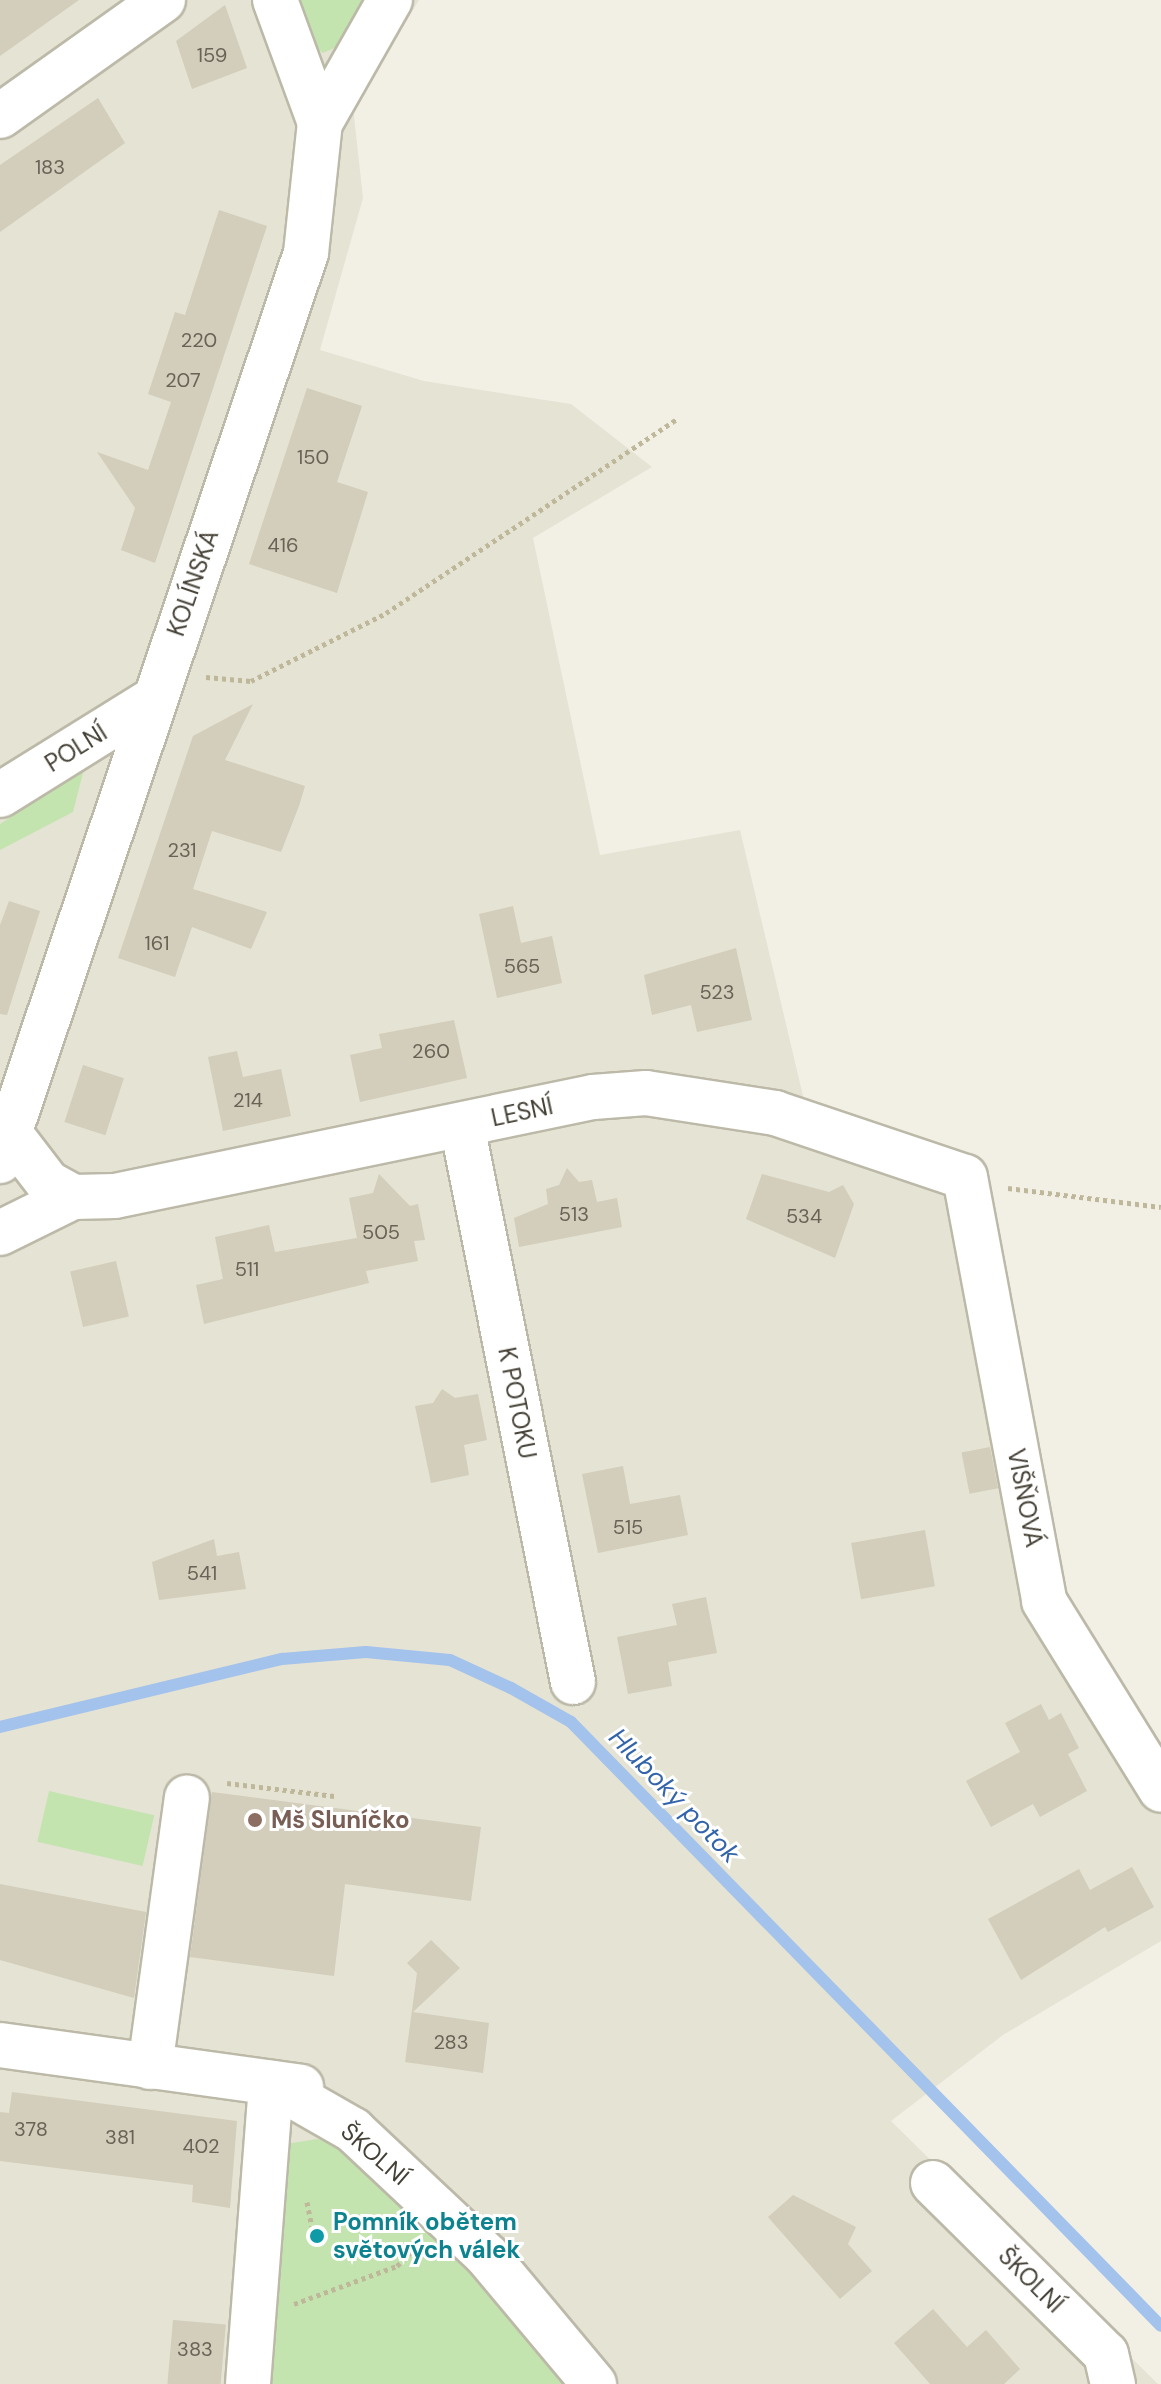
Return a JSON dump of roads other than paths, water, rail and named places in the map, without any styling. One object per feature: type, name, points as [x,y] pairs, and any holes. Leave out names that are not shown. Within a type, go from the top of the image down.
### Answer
[{"type":"street","points":[[0,116],[163,0]]},
{"type":"street","name":"KOLÍNSKÁ","points":[[6,1148],[158,682],[306,253],[320,123],[275,0]]},
{"type":"street","points":[[320,123],[390,0]]},
{"type":"street","name":"POLNÍ","points":[[0,795],[158,682]]},
{"type":"street","name":"LESNÍ","points":[[0,1233],[73,1197],[115,1196],[462,1125],[646,1093],[775,1113],[965,1177]]},
{"type":"street","name":"K POTOKU","points":[[462,1125],[573,1682]]},
{"type":"street","points":[[6,1148],[48,1183],[73,1197]]},
{"type":"street","name":"VIŠŇOVÁ","points":[[965,1177],[1044,1601],[1161,1790]]},
{"type":"street","points":[[150,2067],[187,1798]]},
{"type":"street","name":"ŠKOLNÍ","points":[[0,2045],[339,2093]]},
{"type":"street","points":[[248,2384],[271,2083]]},
{"type":"street","name":"ŠKOLNÍ","points":[[271,2083],[353,2130],[446,2217],[594,2384]]},
{"type":"street","name":"ŠKOLNÍ","points":[[933,2183],[1106,2354],[1113,2384]]},
{"type":"waterway","name":"Hluboký potok","points":[[0,1727],[282,1659],[366,1652],[450,1660],[511,1688],[571,1722],[1161,2326]]},
{"type":"place","name":"Mš Sluníčko","points":[[255,1820]]},
{"type":"place","name":"Pomník obětem světových válek","points":[[317,2236]]}]
